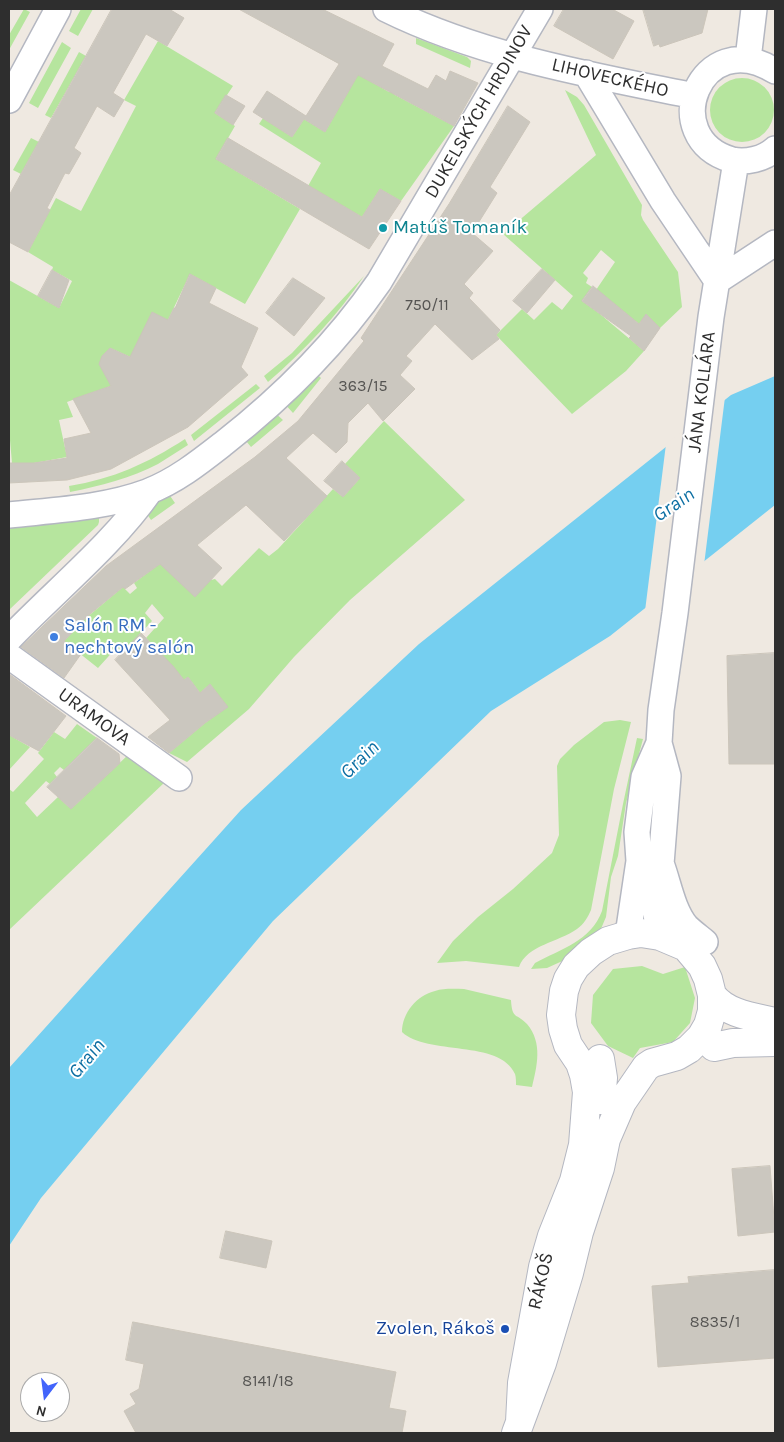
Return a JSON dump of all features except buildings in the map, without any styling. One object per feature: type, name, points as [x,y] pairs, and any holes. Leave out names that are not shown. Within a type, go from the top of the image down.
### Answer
[{"type":"street","points":[[9,100],[58,9]]},
{"type":"street","name":"LIHOVECKÉHO","points":[[386,9],[428,28],[487,49],[694,96]]},
{"type":"street","name":"DUKELSKÝCH HRDINOV","points":[[9,515],[99,504],[150,491],[192,468],[270,406],[300,378],[345,327],[390,266],[540,9]]},
{"type":"street","points":[[748,59],[754,9]]},
{"type":"street","points":[[775,71],[763,63],[748,59],[720,64],[708,72],[700,83],[694,96],[692,111],[694,125],[700,138],[722,156],[748,161],[760,158],[775,149]]},
{"type":"street","points":[[586,73],[663,201],[717,281],[775,243]]},
{"type":"street","name":"JÁNA KOLLÁRA","points":[[687,944],[657,921],[655,905],[655,885],[661,864],[668,776],[659,743],[661,710],[675,613],[708,344],[736,160]]},
{"type":"street","name":"DUKELSKÝCH HRDINOV","points":[[9,639],[104,546],[137,510],[150,491]]},
{"type":"street","name":"URAMOVA","points":[[9,656],[179,778]]},
{"type":"street","name":"JÁNA KOLLÁRA","points":[[619,943],[639,861],[637,832],[644,777],[659,743]]},
{"type":"street","name":"JÁNA KOLLÁRA","points":[[661,864],[675,907],[688,928],[687,944]]},
{"type":"street","points":[[724,998],[724,1029],[706,1056],[687,1070],[649,1077],[626,1073],[608,1066],[600,1059],[587,1044],[579,1025],[570,1013],[564,991],[568,979],[576,966],[590,952],[619,943],[667,959],[679,958],[687,944],[702,966],[708,979],[724,998],[775,1022]]},
{"type":"street","points":[[724,998],[758,1001],[775,1005]]},
{"type":"street","name":"RÁKOŠ","points":[[518,1428],[542,1363],[569,1273],[579,1232],[600,1168],[606,1139],[622,1102],[649,1077],[646,1067],[652,1062],[677,1056],[689,1049],[701,1037],[708,1025],[712,1011],[724,998]]},
{"type":"street","name":"RÁKOŠ","points":[[518,1428],[522,1383],[543,1266],[552,1236],[574,1181],[583,1145],[587,1092],[580,1063],[568,1045],[563,1029],[570,1013]]},
{"type":"street","points":[[714,1046],[732,1043],[775,1042]]},
{"type":"street","name":"RÁKOŠ","points":[[583,1145],[594,1127],[603,1095],[600,1059]]},
{"type":"green space","points":[[24,9],[30,12],[9,50],[9,35]]},
{"type":"green space","points":[[81,9],[93,9],[78,36],[69,31]]},
{"type":"green space","points":[[416,38],[467,57],[471,61],[470,68],[416,44]]},
{"type":"green space","points":[[158,41],[233,86],[215,113],[235,126],[216,159],[300,209],[245,304],[190,274],[168,320],[135,359],[110,348],[103,356],[111,386],[67,402],[73,417],[59,420],[67,457],[34,463],[12,463],[9,429],[9,280],[59,308],[72,281],[52,270],[53,267],[28,252],[56,198],[81,211],[136,106],[124,100]]},
{"type":"green space","points":[[62,42],[71,48],[38,108],[29,103]]},
{"type":"green space","points":[[79,52],[86,56],[51,118],[45,115]]},
{"type":"green space","points":[[358,74],[454,126],[401,201],[380,189],[362,217],[308,186],[321,163],[259,124],[263,118],[292,137],[304,119],[325,132]]},
{"type":"green space","points":[[736,78],[748,78],[765,87],[772,98],[774,110],[772,122],[765,133],[748,142],[736,142],[724,137],[715,128],[710,116],[710,104],[715,92],[724,83]]},
{"type":"green space","points":[[565,90],[577,97],[584,105],[642,205],[641,215],[643,220],[678,272],[682,307],[660,328],[647,315],[639,324],[596,290],[615,262],[601,250],[583,273],[588,278],[586,283],[592,287],[582,301],[644,351],[626,371],[572,414],[496,335],[522,309],[534,320],[552,302],[562,310],[573,296],[503,234],[596,155]]},
{"type":"green space","points":[[31,138],[39,142],[21,174],[13,170]]},
{"type":"green space","points":[[364,276],[320,332],[268,382],[264,376],[292,353]]},
{"type":"green space","points":[[314,371],[321,378],[293,413],[283,402]]},
{"type":"green space","points":[[256,384],[260,388],[194,441],[191,435]]},
{"type":"green space","points":[[273,411],[283,420],[251,447],[242,436]]},
{"type":"green space","points":[[384,421],[465,500],[350,600],[294,657],[249,709],[187,762],[169,753],[227,707],[210,684],[200,693],[188,677],[184,680],[146,638],[164,618],[152,604],[145,613],[152,621],[139,635],[128,658],[117,647],[98,668],[64,641],[86,618],[123,587],[130,594],[137,588],[134,583],[181,548],[211,580],[215,579],[222,586],[259,548],[269,556],[278,549],[333,489],[343,497],[360,478],[345,464]]},
{"type":"green space","points":[[185,439],[188,445],[148,469],[115,481],[70,492],[69,486],[100,479],[130,469]]},
{"type":"green space","points":[[166,490],[175,503],[151,520],[145,511]]},
{"type":"green space","points":[[99,516],[98,525],[9,610],[9,522]]},
{"type":"green space","points":[[620,720],[631,722],[614,789],[591,910],[584,923],[570,933],[536,949],[523,960],[519,967],[466,961],[437,963],[453,941],[478,917],[513,889],[552,853],[559,835],[557,766],[560,759],[574,745],[604,722]]},
{"type":"green space","points":[[77,724],[97,738],[64,770],[60,767],[54,773],[57,777],[50,784],[46,781],[25,803],[37,817],[58,797],[71,809],[128,755],[165,782],[9,930],[9,789],[13,792],[44,759],[38,753],[54,732],[65,739]]},
{"type":"green space","points":[[9,735],[30,747],[9,770]]},
{"type":"green space","points":[[637,738],[643,739],[626,803],[618,856],[611,877],[606,917],[600,931],[569,958],[547,968],[531,969],[535,963],[583,937],[591,930],[602,911]]},
{"type":"green space","points":[[642,966],[663,974],[685,967],[695,998],[690,1023],[673,1042],[640,1048],[633,1058],[608,1046],[591,1023],[593,995],[613,969]]},
{"type":"green space","points":[[464,989],[511,1000],[514,1013],[532,1031],[537,1047],[537,1063],[532,1087],[516,1085],[515,1074],[507,1063],[495,1056],[428,1044],[413,1039],[402,1032],[408,1012],[422,996],[438,990]]},
{"type":"water","name":"Grain","points":[[775,376],[775,505],[610,636],[491,711],[273,921],[41,1198],[9,1246],[9,1068],[241,810],[419,644],[731,395]]},
{"type":"pier","points":[[725,397],[704,565],[645,611],[666,444]]},
{"type":"place","name":"Matúš Tomaník","points":[[383,228]]},
{"type":"place","name":"Salón RM - nechtový salón","points":[[54,637]]},
{"type":"place","name":"Zvolen, Rákoš","points":[[505,1329]]}]
